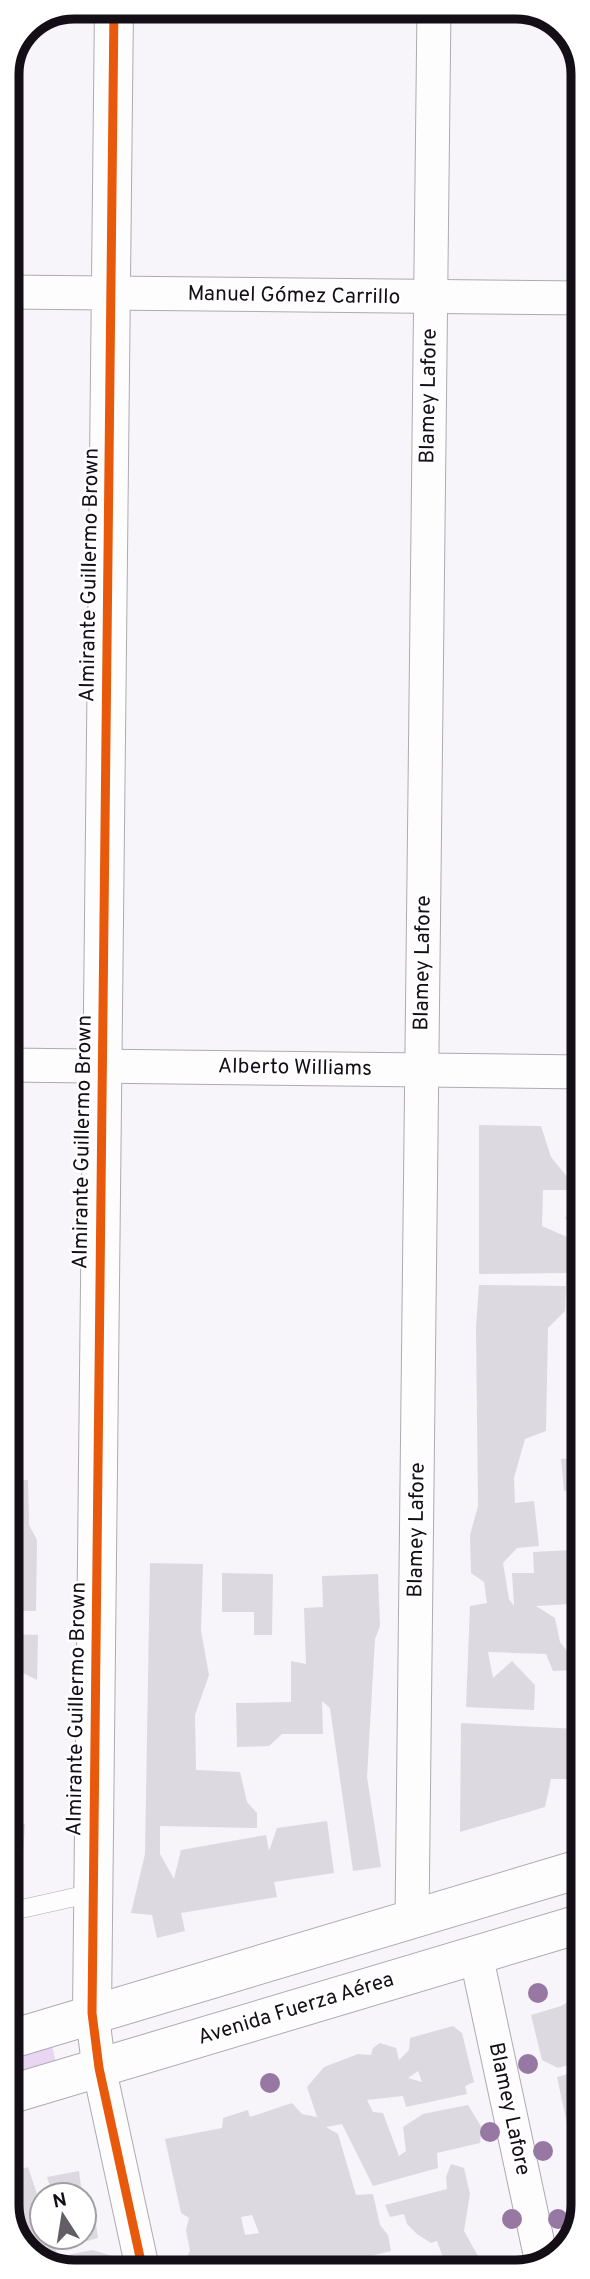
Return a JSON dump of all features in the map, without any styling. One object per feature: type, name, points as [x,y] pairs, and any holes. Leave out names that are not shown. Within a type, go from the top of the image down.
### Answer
[{"type":"street","name":"Almirante Guillermo Brown","points":[[114,19],[92,2013],[99,2068],[141,2260]]},
{"type":"street","name":"Blamey Lafore","points":[[412,1919],[434,19]]},
{"type":"street","name":"Manuel Gómez Carrillo","points":[[19,292],[571,298]]},
{"type":"street","name":"Alberto Williams","points":[[19,1065],[571,1072]]},
{"type":"street","points":[[19,2036],[571,1872]]},
{"type":"street","name":"Avenida Fuerza Aérea","points":[[19,2092],[571,1927]]},
{"type":"street","name":"Blamey Lafore","points":[[476,1955],[540,2254]]},
{"type":"lane","points":[[19,1910],[93,1893]]},
{"type":"shaded area","points":[[48,2028],[60,2080],[19,2092],[19,2037]]},
{"type":"building","points":[[479,1125],[541,1126],[551,1157],[568,1178],[568,1190],[543,1190],[542,1226],[567,1237],[567,1273],[479,1274]]},
{"type":"building","points":[[571,1203],[571,1219],[565,1219]]},
{"type":"building","points":[[479,1285],[566,1286],[565,1311],[548,1328],[546,1431],[525,1439],[514,1478],[515,1503],[534,1501],[539,1546],[517,1548],[503,1563],[509,1599],[514,1606],[512,1573],[534,1573],[533,1552],[570,1550],[571,1604],[536,1606],[555,1618],[560,1642],[571,1660],[571,1670],[553,1671],[546,1654],[488,1652],[493,1678],[512,1661],[535,1685],[534,1710],[466,1707],[470,1606],[487,1603],[484,1582],[471,1573],[470,1535],[478,1506],[476,1327]]},
{"type":"building","points":[[568,1406],[571,1406],[571,1437],[570,1437]]},
{"type":"building","points":[[571,1458],[571,1490],[564,1491],[561,1459]]},
{"type":"building","points":[[19,1480],[28,1480],[29,1525],[37,1540],[36,1611],[19,1611]]},
{"type":"building","points":[[150,1563],[203,1564],[201,1631],[209,1675],[195,1715],[196,1770],[240,1772],[247,1802],[257,1813],[257,1828],[160,1826],[160,1854],[174,1879],[181,1850],[266,1835],[269,1851],[277,1828],[327,1821],[334,1873],[274,1882],[277,1897],[181,1913],[185,1931],[157,1938],[152,1915],[131,1913],[145,1854]]},
{"type":"building","points":[[222,1573],[273,1574],[272,1635],[254,1635],[254,1612],[222,1612]]},
{"type":"building","points":[[378,1574],[380,1626],[375,1639],[367,1777],[381,1867],[353,1871],[330,1708],[322,1701],[323,1734],[282,1734],[269,1746],[237,1747],[236,1703],[291,1702],[291,1661],[306,1664],[304,1608],[323,1607],[322,1576]]},
{"type":"building","points":[[19,1634],[38,1635],[37,1680],[19,1671]]},
{"type":"building","points":[[461,1723],[571,1729],[571,1779],[551,1779],[545,1807],[460,1832]]},
{"type":"building","points":[[19,1824],[25,1824],[22,1870],[19,1870]]},
{"type":"building","points":[[571,2001],[571,2064],[558,2068],[542,2060],[531,2015]]},
{"type":"building","points":[[453,2026],[462,2033],[474,2082],[465,2086],[467,2094],[406,2107],[403,2096],[367,2100],[373,2112],[383,2113],[399,2156],[406,2151],[403,2127],[423,2114],[468,2105],[482,2128],[480,2143],[437,2153],[438,2168],[373,2186],[342,2124],[326,2127],[338,2134],[356,2195],[373,2194],[380,2225],[388,2235],[391,2251],[353,2260],[188,2260],[190,2251],[186,2230],[189,2218],[181,2213],[165,2139],[222,2128],[223,2118],[248,2110],[250,2117],[292,2103],[302,2114],[317,2117],[307,2087],[324,2067],[358,2054],[371,2055],[373,2048],[380,2043],[396,2048],[399,2060],[409,2050],[410,2038]],"holes":[[[418,2071],[422,2082],[408,2078]],[[252,2215],[259,2233],[245,2235],[241,2217]]]},
{"type":"building","points":[[571,2073],[571,2142],[557,2077]]},
{"type":"building","points":[[451,2164],[464,2168],[470,2194],[464,2231],[480,2260],[444,2260],[437,2241],[431,2243],[417,2234],[407,2224],[404,2214],[390,2217],[385,2205],[447,2189],[446,2177]]},
{"type":"building","points":[[28,2167],[33,2181],[28,2181],[28,2234],[23,2226],[19,2205],[19,2170]]},
{"type":"building","points":[[79,2171],[80,2181],[48,2181],[47,2177]]},
{"type":"building","points":[[46,2251],[56,2251],[58,2257]]},
{"type":"building","points":[[96,2251],[115,2257],[116,2260],[71,2260],[67,2255]]},
{"type":"cycle path","points":[[114,19],[92,2013],[99,2068],[141,2260]]}]
